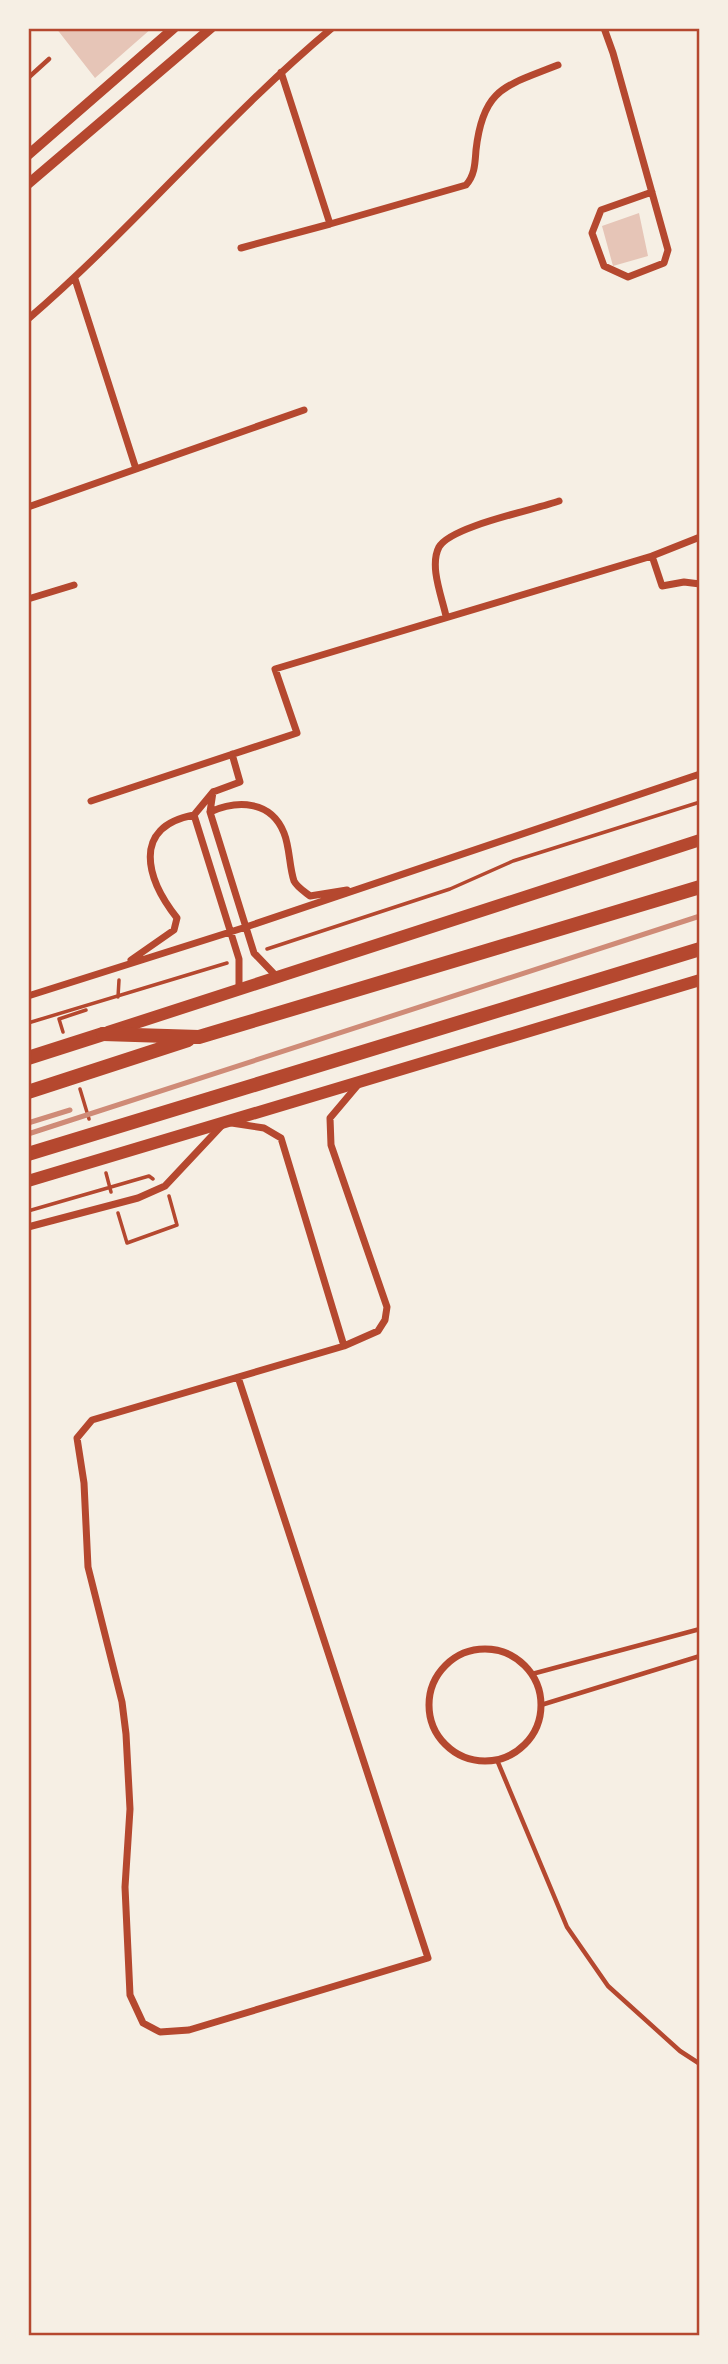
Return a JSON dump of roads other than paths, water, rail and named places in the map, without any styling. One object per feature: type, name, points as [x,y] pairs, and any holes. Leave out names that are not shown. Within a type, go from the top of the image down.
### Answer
[{"type":"main road","points":[[28,1058],[700,840]]},
{"type":"main road","points":[[28,1092],[200,1037],[700,887]]},
{"type":"main road","points":[[28,1154],[700,948]]},
{"type":"main road","points":[[28,1181],[700,980]]},
{"type":"main road","points":[[103,1034],[200,1037]]},
{"type":"street","points":[[28,155],[174,28]]},
{"type":"street","points":[[28,184],[211,28]]},
{"type":"street","points":[[28,319],[75,279],[281,72],[331,28]]},
{"type":"street","points":[[604,28],[652,192],[668,250],[664,263],[628,276],[604,266],[592,233],[601,210],[652,192]]},
{"type":"street","points":[[241,248],[466,185],[474,173],[480,123],[497,92],[558,65]]},
{"type":"street","points":[[281,72],[330,224]]},
{"type":"street","points":[[75,279],[136,469]]},
{"type":"street","points":[[28,507],[304,410]]},
{"type":"street","points":[[446,616],[436,566],[439,547],[455,533],[559,501]]},
{"type":"street","points":[[91,801],[297,733],[275,669],[652,556],[700,537]]},
{"type":"street","points":[[652,556],[662,586],[684,582],[700,584]]},
{"type":"street","points":[[28,599],[74,584]]},
{"type":"street","points":[[119,968],[174,930],[177,918],[163,900],[152,874],[150,855],[161,828],[176,819],[194,816],[213,792],[240,782],[232,754]]},
{"type":"street","points":[[28,996],[231,933],[700,774]]},
{"type":"street","points":[[213,792],[210,812],[254,954],[278,978]]},
{"type":"street","points":[[210,812],[226,805],[244,804],[270,813],[283,831],[295,884],[310,895],[368,886]]},
{"type":"street","points":[[194,816],[239,959],[239,990]]},
{"type":"street","points":[[238,1377],[428,1958],[189,2030],[160,2032],[143,2023],[130,1995],[125,1887],[130,1809],[126,1734],[122,1702],[88,1567],[84,1483],[77,1438],[92,1420],[238,1377],[344,1346],[377,1331],[385,1320],[387,1307],[331,1145],[330,1118],[360,1083]]},
{"type":"street","points":[[28,1227],[138,1198],[165,1186],[225,1122],[264,1128],[281,1138],[344,1346]]},
{"type":"street","points":[[479,1650],[502,1652],[514,1657],[531,1674],[541,1704],[540,1720],[529,1740],[512,1755],[497,1760],[479,1762],[462,1757],[441,1741],[429,1717],[433,1682],[443,1667],[457,1656],[479,1650]]},
{"type":"lane","points":[[28,78],[49,59]]},
{"type":"lane","points":[[531,1674],[700,1629]]},
{"type":"lane","points":[[541,1704],[700,1656]]},
{"type":"lane","points":[[497,1760],[567,1927],[608,1986],[680,2050],[700,2064]]},
{"type":"railway","points":[[28,1134],[700,916]]},
{"type":"railway","points":[[28,1123],[70,1110]]}]
